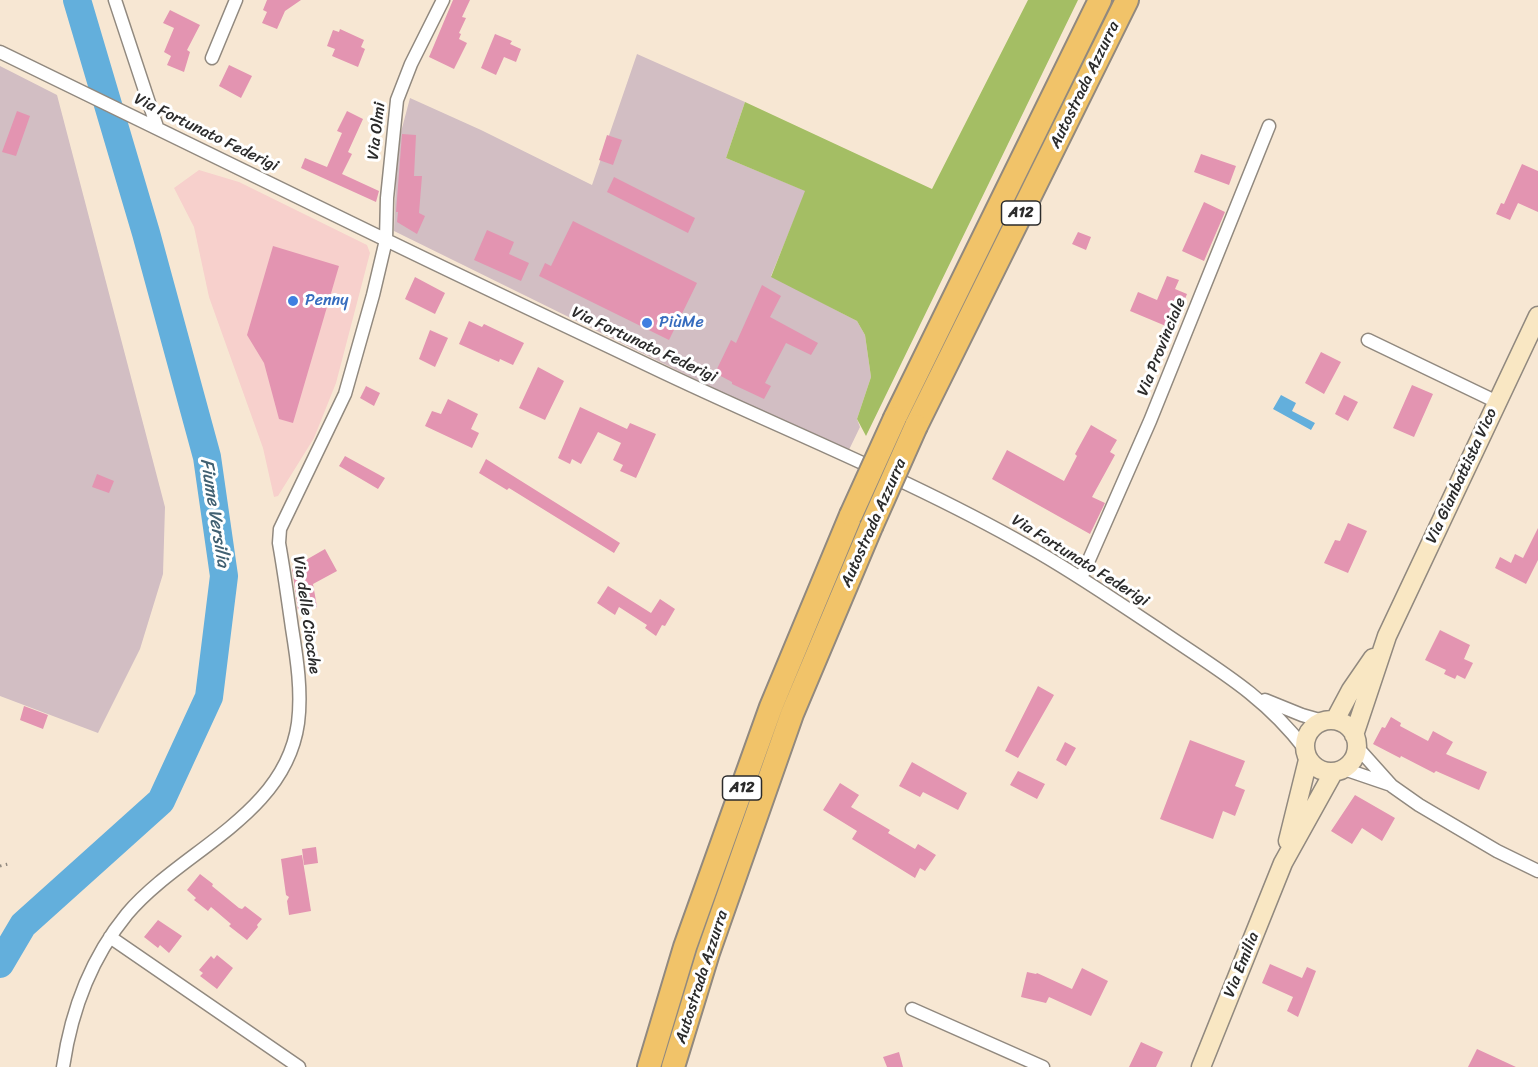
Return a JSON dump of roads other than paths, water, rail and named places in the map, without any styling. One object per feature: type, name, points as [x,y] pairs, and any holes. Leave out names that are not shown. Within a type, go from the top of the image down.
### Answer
[{"type":"highway","name":"Autostrada Azzurra","points":[[649,1067],[686,947],[771,707],[851,515],[895,418],[1100,0]]},
{"type":"highway","name":"Autostrada Azzurra","points":[[673,1067],[708,953],[792,714],[871,527],[916,426],[1126,0]]},
{"type":"main road","name":"Via Gianbattista Vico","points":[[1329,720],[1352,690],[1387,636],[1538,316]]},
{"type":"main road","name":"Via Gianbattista Vico","points":[[1356,741],[1387,636]]},
{"type":"main road","points":[[1329,720],[1347,725],[1356,741]]},
{"type":"main road","name":"Via Emilia","points":[[1283,863],[1309,731],[1329,720]]},
{"type":"main road","name":"Via Emilia","points":[[1201,1067],[1283,863],[1338,771],[1354,758],[1356,741]]},
{"type":"main road","points":[[1306,754],[1321,771],[1338,771]]},
{"type":"street","points":[[115,0],[157,128]]},
{"type":"street","points":[[212,58],[236,0]]},
{"type":"street","name":"Via Olmi","points":[[386,240],[387,198],[397,100],[411,64],[443,0]]},
{"type":"street","name":"Via Fortunato Federigi","points":[[0,52],[700,390],[913,486],[1030,547],[1082,578],[1256,696],[1283,722],[1306,754]]},
{"type":"street","name":"Via Provinciale","points":[[1082,578],[1150,421],[1269,126]]},
{"type":"street","name":"Via delle Ciocche","points":[[63,1067],[68,1034],[79,1001],[91,970],[110,937],[127,914],[148,893],[250,811],[275,779],[291,751],[298,723],[299,693],[297,663],[279,543],[280,529],[345,394],[373,296],[386,240]]},
{"type":"street","points":[[1368,340],[1497,402]]},
{"type":"street","name":"Via Fortunato Federigi","points":[[1256,696],[1302,715],[1329,720]]},
{"type":"street","points":[[1356,741],[1392,786],[1454,827],[1538,871]]},
{"type":"street","points":[[1338,771],[1392,786]]},
{"type":"street","points":[[110,937],[299,1067]]},
{"type":"street","points":[[912,1009],[1043,1067]]},
{"type":"water","points":[[1281,395],[1296,403],[1292,411],[1315,423],[1311,430],[1273,409]]},
{"type":"waterway","name":"Fiume Versilia","points":[[0,964],[23,925],[161,801],[209,697],[224,576],[207,457],[146,233],[77,0]]},
{"type":"place","name":"Penny","points":[[293,301]]},
{"type":"place","name":"PiùMe","points":[[647,323]]}]
